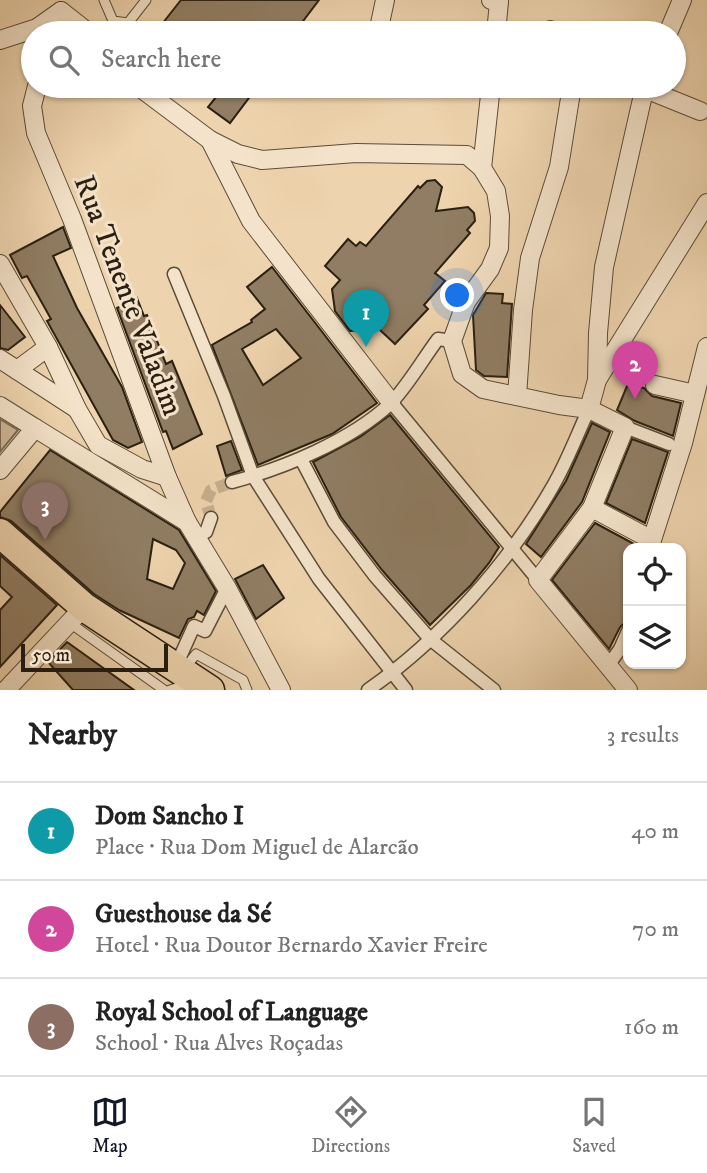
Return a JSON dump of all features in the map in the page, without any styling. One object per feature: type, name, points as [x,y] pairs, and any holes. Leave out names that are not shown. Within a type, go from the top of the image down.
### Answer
[{"type":"main road","points":[[0,533],[77,615],[183,682]]},
{"type":"street","points":[[381,21],[385,0]]},
{"type":"street","points":[[491,0],[499,2],[497,21]]},
{"type":"street","points":[[673,21],[682,0]]},
{"type":"street","points":[[45,21],[62,6],[77,21]]},
{"type":"street","points":[[0,40],[21,33]]},
{"type":"street","name":"Rua Tenente Valadim","points":[[34,98],[32,106],[36,133],[72,219],[167,477],[192,529],[281,690]]},
{"type":"street","points":[[154,98],[210,140],[238,154],[262,160],[356,153],[467,155],[482,168],[496,191],[500,216],[499,248],[490,269],[466,302],[452,341],[462,374],[483,389],[589,409],[669,444]]},
{"type":"street","points":[[482,168],[490,98]]},
{"type":"street","points":[[517,396],[530,258],[559,167],[570,98]]},
{"type":"street","points":[[368,690],[394,672],[430,639],[488,578],[553,486],[589,409],[597,380],[604,267],[640,98]]},
{"type":"street","points":[[669,98],[700,111]]},
{"type":"street","points":[[210,140],[251,221],[391,402],[628,690]]},
{"type":"street","points":[[597,380],[707,203]]},
{"type":"street","points":[[0,264],[48,346],[77,409],[98,444],[142,469],[167,477]]},
{"type":"street","points":[[174,274],[253,476],[319,579],[406,690]]},
{"type":"street","points":[[232,482],[301,459],[365,423],[391,402],[438,339],[452,341]]},
{"type":"street","points":[[17,370],[48,346]]},
{"type":"street","points":[[651,543],[701,383],[707,347]]},
{"type":"street","points":[[0,359],[77,409]]},
{"type":"street","points":[[655,385],[701,383]]},
{"type":"street","points":[[0,406],[192,529],[206,532],[211,517]]},
{"type":"street","points":[[538,580],[592,508],[625,427]]},
{"type":"street","points":[[0,470],[35,428]]},
{"type":"street","points":[[301,459],[334,522],[375,576],[430,639],[494,690]]},
{"type":"street","points":[[592,508],[649,543]]},
{"type":"street","points":[[183,682],[194,626],[205,631],[227,589]]},
{"type":"street","points":[[6,690],[77,615]]},
{"type":"street","points":[[607,667],[623,642]]},
{"type":"lane","points":[[104,0],[113,21]]},
{"type":"lane","points":[[130,21],[146,0]]},
{"type":"lane","points":[[183,682],[196,654],[243,680],[247,690]]},
{"type":"shaded area","points":[[0,419],[18,430],[0,452]]},
{"type":"building","points":[[181,0],[319,0],[303,21],[164,21]]},
{"type":"building","points":[[215,98],[249,98],[230,123],[208,107]]},
{"type":"building","points":[[435,180],[442,187],[436,211],[468,207],[474,213],[475,221],[467,230],[470,233],[435,273],[445,281],[424,305],[428,309],[395,344],[379,329],[350,331],[335,311],[332,289],[340,280],[325,266],[348,239],[356,246],[360,242],[366,246],[418,186],[420,188],[427,181]]},
{"type":"building","points":[[63,227],[71,248],[53,256],[77,308],[122,387],[142,442],[128,448],[113,440],[47,321],[51,319],[27,276],[22,278],[10,255]]},
{"type":"building","points":[[272,267],[377,403],[332,434],[258,465],[212,345],[252,322],[251,320],[265,309],[247,287]],"holes":[[[276,329],[301,358],[263,385],[242,349]]]},
{"type":"building","points":[[486,293],[503,294],[502,303],[512,304],[507,377],[484,376],[476,370],[473,315]]},
{"type":"building","points":[[137,298],[144,316],[147,315],[166,364],[172,361],[202,434],[173,449],[166,431],[163,432],[117,308]]},
{"type":"building","points":[[0,305],[25,337],[8,350],[0,348]]},
{"type":"building","points":[[627,386],[644,388],[652,396],[681,403],[673,436],[635,421],[617,410]]},
{"type":"building","points":[[390,415],[499,547],[471,585],[430,625],[341,517],[313,462],[360,437]]},
{"type":"building","points":[[592,423],[610,432],[582,502],[541,557],[526,544],[566,481]]},
{"type":"building","points":[[632,439],[668,452],[645,523],[606,503]]},
{"type":"building","points":[[231,441],[242,470],[226,476],[217,446]]},
{"type":"building","points":[[50,450],[179,530],[216,591],[204,615],[197,611],[194,617],[188,619],[179,638],[119,610],[94,594],[11,521],[0,517],[0,512]],"holes":[[[153,539],[176,550],[185,563],[173,589],[147,579]]]},
{"type":"building","points":[[595,523],[632,543],[623,543],[623,624],[609,649],[552,580]]},
{"type":"building","points":[[0,555],[57,605],[0,667],[0,610],[12,597],[0,586]]},
{"type":"building","points":[[263,565],[284,598],[256,619],[235,579]]},
{"type":"building","points":[[67,642],[134,690],[73,690],[48,662]]},
{"type":"tunnel","points":[[211,518],[206,501],[211,490],[232,482]]},
{"type":"place","name":"Dom Sancho I","points":[[366,347]]},
{"type":"place","name":"Guesthouse da Sé","points":[[635,399]]},
{"type":"place","name":"Royal School of Language","points":[[45,540]]}]
